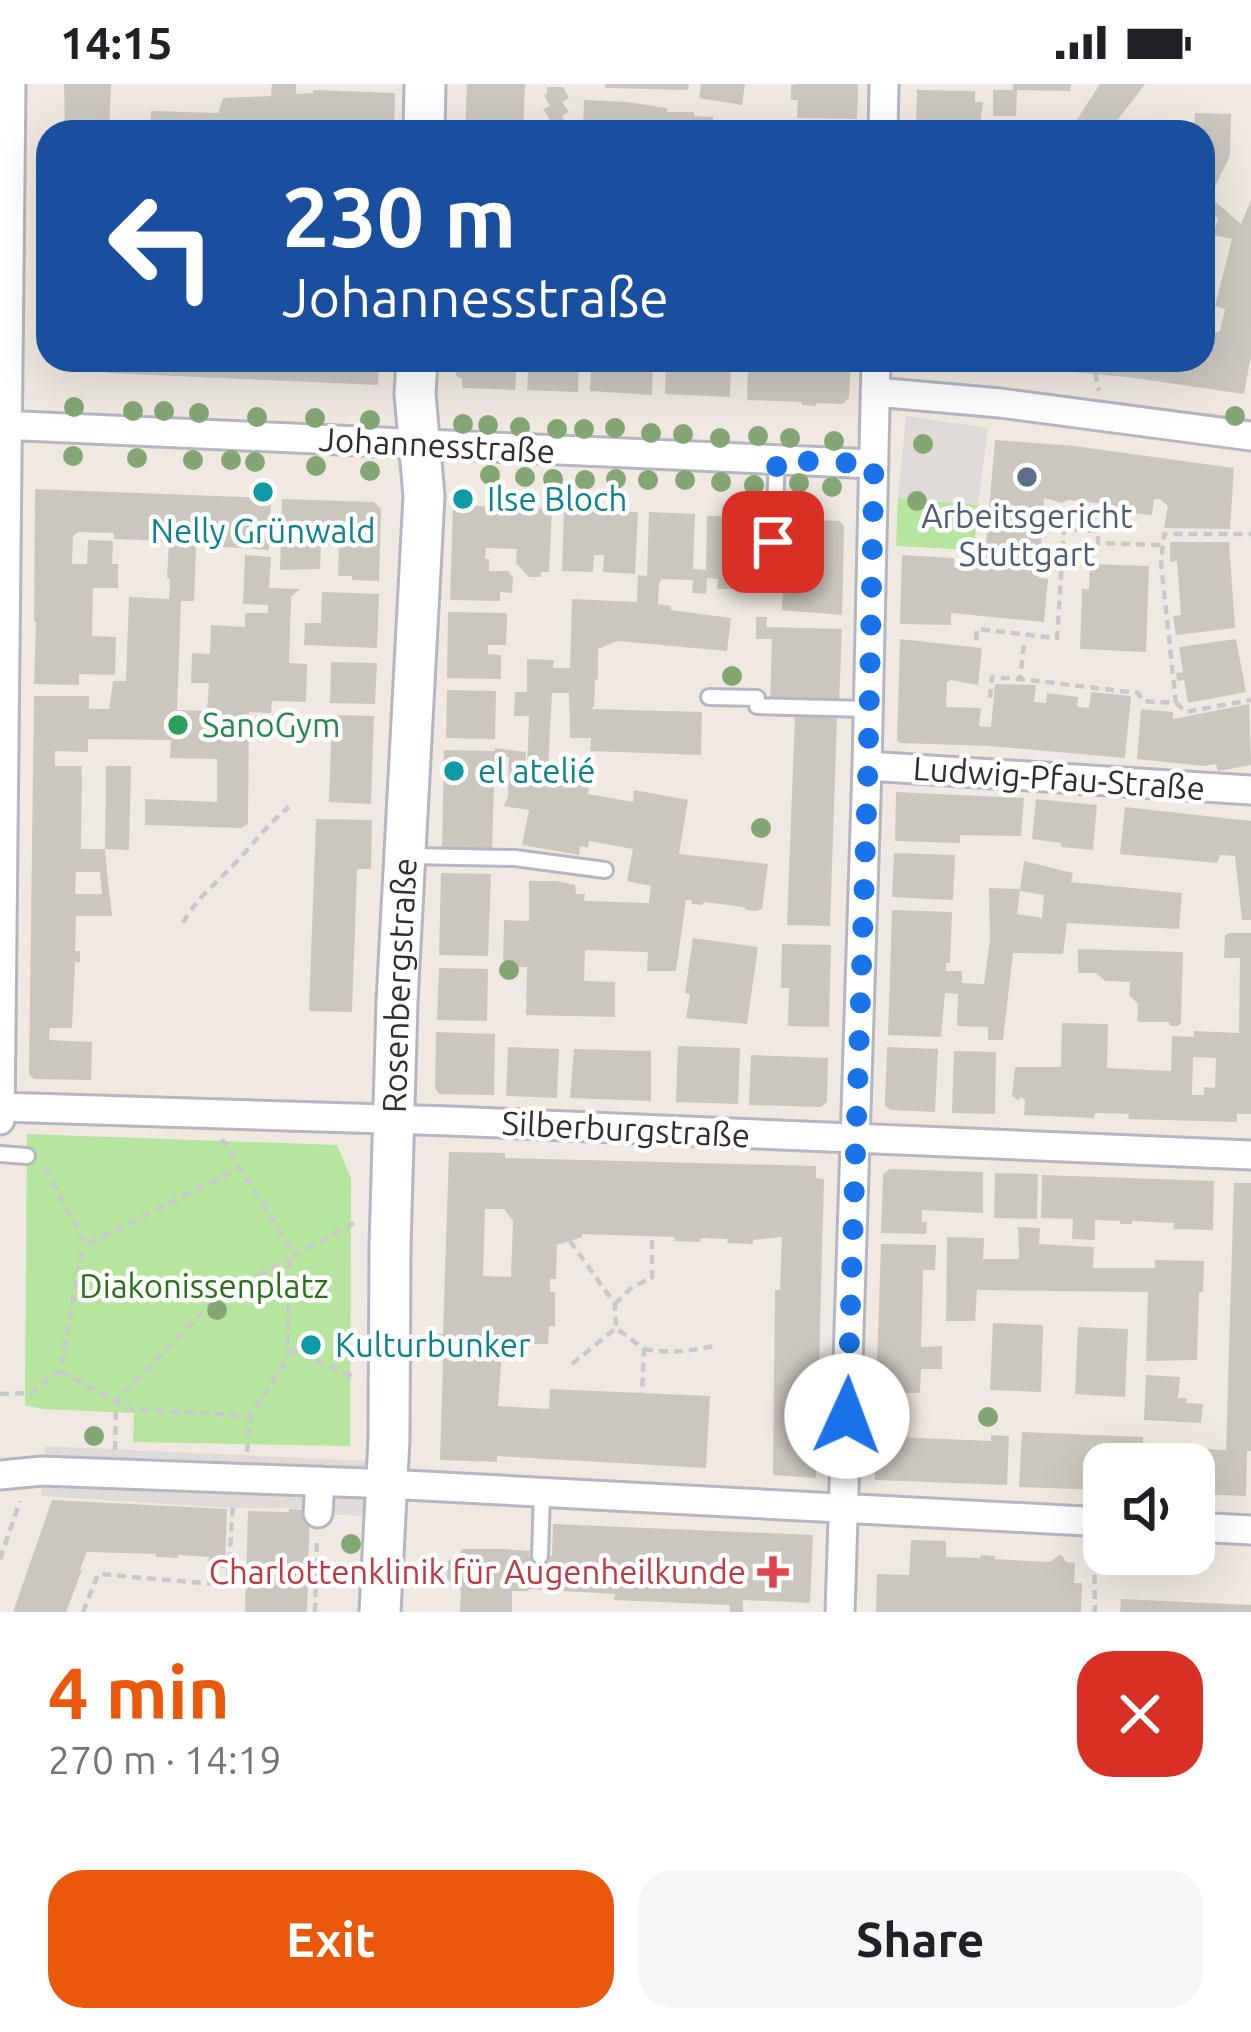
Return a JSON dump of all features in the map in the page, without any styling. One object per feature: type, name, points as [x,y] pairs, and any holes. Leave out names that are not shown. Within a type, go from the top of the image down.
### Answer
[{"type":"street","points":[[0,1124],[3,425],[11,84]]},
{"type":"street","points":[[424,120],[425,84]]},
{"type":"street","points":[[883,120],[884,84]]},
{"type":"street","name":"Rosenbergstraße","points":[[380,1612],[375,1484],[389,1439],[397,1002],[424,496],[417,372]]},
{"type":"street","points":[[841,1612],[876,372]]},
{"type":"street","points":[[875,392],[1000,403],[1251,436]]},
{"type":"street","name":"Johannesstraße","points":[[3,425],[874,464]]},
{"type":"street","name":"Ludwig-Pfau-Straße","points":[[868,766],[1251,790]]},
{"type":"street","name":"Silberburgstraße","points":[[0,1107],[1251,1155]]},
{"type":"street","points":[[13,1473],[320,1480],[1083,1521]]},
{"type":"street","points":[[318,1519],[320,1480]]},
{"type":"street","points":[[1215,1528],[1251,1529]]},
{"type":"lane","points":[[772,577],[777,460]]},
{"type":"lane","points":[[709,697],[757,698],[757,706],[868,710]]},
{"type":"lane","points":[[404,856],[515,859],[605,870]]},
{"type":"lane","points":[[0,1154],[27,1156]]},
{"type":"lane","points":[[540,1556],[542,1492]]},
{"type":"path","points":[[976,640],[977,628],[1057,638],[1064,529],[1098,531],[1098,543],[1163,545]]},
{"type":"path","points":[[1176,704],[1161,563],[1164,534],[1251,534]]},
{"type":"path","points":[[1020,679],[1024,645]]},
{"type":"path","points":[[990,698],[992,677],[1138,693],[1144,701],[1176,704],[1186,712],[1251,700]]},
{"type":"path","points":[[183,923],[191,908],[289,807]]},
{"type":"path","points":[[83,1612],[98,1574],[228,1585],[251,1417],[286,1360],[292,1257],[222,1138],[223,1115]]},
{"type":"path","points":[[42,1163],[86,1245]]},
{"type":"path","points":[[0,1394],[32,1393],[60,1371],[86,1245],[239,1168]]},
{"type":"path","points":[[114,1474],[116,1401],[218,1296],[365,1217]]},
{"type":"path","points":[[615,1304],[652,1278],[652,1236]]},
{"type":"path","points":[[570,1241],[615,1304],[616,1328]]},
{"type":"path","points":[[616,1328],[644,1349],[665,1353],[718,1346]]},
{"type":"path","points":[[572,1364],[616,1328]]},
{"type":"path","points":[[287,1348],[362,1380]]},
{"type":"path","points":[[642,1393],[644,1349]]},
{"type":"path","points":[[60,1371],[130,1409],[251,1417]]},
{"type":"path","points":[[0,1559],[22,1496],[13,1473]]},
{"type":"path","points":[[315,1612],[318,1519]]},
{"type":"path","points":[[1095,1612],[1097,1575]]},
{"type":"green space","points":[[898,498],[978,505],[974,550],[896,546]]},
{"type":"green space","name":"Diakonissenplatz","points":[[27,1134],[337,1145],[351,1178],[350,1446],[133,1442],[134,1413],[25,1405]]},
{"type":"shaded area","points":[[906,416],[988,428],[978,505],[898,498]]},
{"type":"shaded area","points":[[45,1446],[367,1461],[363,1516],[318,1513],[311,1508],[41,1496]]},
{"type":"building","points":[[64,84],[111,84],[110,120],[65,120]]},
{"type":"building","points":[[272,84],[296,84],[296,94],[313,90],[395,93],[394,120],[151,120],[151,111],[218,113],[223,98],[271,96]]},
{"type":"building","points":[[467,84],[525,84],[524,120],[466,120]]},
{"type":"building","points":[[605,84],[689,84],[688,90],[605,88]]},
{"type":"building","points":[[701,84],[745,84],[742,105],[699,98]]},
{"type":"building","points":[[858,84],[857,119],[797,118],[798,100],[791,100],[791,85]]},
{"type":"building","points":[[1013,84],[1071,84],[1070,91],[1017,90],[1016,116],[993,116],[993,90],[1013,90]]},
{"type":"building","points":[[1100,84],[1145,84],[1118,120],[1077,120]]},
{"type":"building","points":[[547,87],[563,87],[569,98],[562,102],[569,112],[562,116],[564,120],[550,120],[543,109],[550,106]]},
{"type":"building","points":[[917,90],[975,91],[975,102],[983,102],[981,120],[916,120]]},
{"type":"building","points":[[584,100],[627,102],[713,117],[713,120],[583,120]]},
{"type":"building","points":[[1195,113],[1231,114],[1230,156],[1215,187],[1215,120],[1195,120]]},
{"type":"building","points":[[1251,200],[1251,355],[1244,394],[1072,372],[1215,372],[1215,333],[1220,331],[1225,309],[1215,306],[1232,239],[1215,235],[1215,201],[1241,224]]},
{"type":"building","points":[[106,372],[379,372],[378,385]]},
{"type":"building","points":[[456,372],[516,372],[515,390],[462,388],[462,379]]},
{"type":"building","points":[[528,372],[579,372],[578,392],[527,390]]},
{"type":"building","points":[[591,372],[653,372],[652,395],[590,391]]},
{"type":"building","points":[[666,372],[731,372],[730,397],[665,394]]},
{"type":"building","points":[[748,372],[850,372],[849,398],[843,404],[747,400]]},
{"type":"building","points":[[995,440],[1234,468],[1230,529],[1164,528],[1168,506],[1160,499],[1154,499],[1152,515],[1113,511],[1114,505],[1044,498],[1039,578],[1048,579],[1044,622],[951,613],[951,625],[900,624],[902,555],[954,558],[954,567],[984,568]]},
{"type":"building","points":[[35,489],[271,498],[269,550],[196,547],[194,601],[181,601],[177,710],[207,711],[209,683],[191,683],[192,653],[210,654],[211,625],[245,627],[245,613],[268,613],[268,605],[243,604],[245,555],[271,557],[269,588],[300,589],[291,597],[289,663],[307,664],[306,702],[272,701],[271,713],[249,712],[248,824],[241,828],[145,825],[145,799],[217,802],[217,759],[170,758],[171,740],[88,739],[88,752],[55,751],[55,766],[82,766],[81,849],[105,849],[112,916],[76,916],[75,951],[80,951],[80,962],[75,962],[72,1028],[50,1028],[49,1040],[92,1042],[91,1080],[34,1079],[29,1074],[34,696],[89,696],[89,709],[109,709],[113,681],[126,681],[129,597],[169,599],[169,541],[114,539],[114,533],[78,532],[73,536],[72,564],[87,564],[88,540],[113,541],[118,588],[93,588],[92,636],[116,637],[115,675],[79,674],[79,685],[34,684]],"holes":[[[76,872],[100,872],[102,894],[75,894]]]},
{"type":"building","points":[[282,499],[374,502],[381,509],[379,581],[338,576],[339,545],[321,545],[320,569],[280,570]]},
{"type":"building","points":[[453,505],[552,509],[549,572],[529,577],[516,563],[517,549],[486,548],[489,571],[508,571],[513,578],[512,593],[500,592],[500,601],[450,600]]},
{"type":"building","points":[[564,509],[638,512],[635,574],[603,572],[604,555],[594,555],[593,572],[562,571]]},
{"type":"building","points":[[649,512],[695,514],[693,569],[706,570],[707,516],[770,517],[763,580],[734,579],[733,589],[717,589],[718,579],[707,578],[706,594],[692,593],[693,580],[661,579],[659,584],[658,604],[731,618],[727,651],[617,641],[598,649],[591,709],[702,712],[701,755],[590,751],[591,738],[570,738],[569,693],[552,693],[548,769],[527,768],[529,716],[514,716],[515,692],[527,692],[527,659],[554,660],[553,668],[570,668],[572,599],[637,602],[638,575],[647,576]]},
{"type":"building","points":[[780,521],[840,521],[844,526],[842,615],[782,610],[783,587],[796,587],[797,564],[779,563]]},
{"type":"building","points":[[1170,542],[1229,542],[1235,628],[1176,635],[1173,616],[1181,615],[1177,561],[1170,562]]},
{"type":"building","points":[[1090,564],[1149,566],[1146,652],[1080,649],[1082,589],[1089,589]]},
{"type":"building","points":[[322,592],[379,594],[377,648],[304,645],[305,623],[321,623]]},
{"type":"building","points":[[448,612],[507,613],[506,645],[488,645],[488,654],[501,655],[501,679],[447,678]]},
{"type":"building","points":[[756,617],[767,617],[766,627],[842,629],[839,704],[770,701],[772,639],[756,639]]},
{"type":"building","points":[[900,639],[982,648],[978,685],[947,682],[946,707],[981,708],[979,726],[991,727],[995,684],[1036,685],[1034,702],[1046,703],[1047,693],[1078,697],[1077,707],[1089,708],[1091,692],[1131,696],[1125,758],[900,743]]},
{"type":"building","points":[[1236,639],[1246,692],[1188,703],[1184,680],[1177,681],[1176,673],[1183,672],[1179,647]]},
{"type":"building","points":[[331,662],[377,663],[375,704],[330,703]]},
{"type":"building","points":[[447,690],[496,691],[495,739],[446,738]]},
{"type":"building","points":[[1249,704],[1251,765],[1218,771],[1216,764],[1137,759],[1141,709],[1173,712],[1173,719]]},
{"type":"building","points":[[332,715],[374,716],[371,804],[329,802]]},
{"type":"building","points":[[795,715],[837,716],[830,926],[787,925]]},
{"type":"building","points":[[444,750],[526,752],[525,770],[590,782],[588,794],[633,802],[634,790],[688,800],[679,854],[768,864],[762,909],[686,900],[676,971],[647,971],[648,952],[585,950],[584,981],[615,982],[615,1017],[526,1015],[527,967],[503,967],[504,920],[529,921],[529,881],[575,885],[576,894],[585,894],[584,901],[649,903],[651,886],[627,881],[633,849],[589,841],[588,848],[580,846],[579,855],[522,845],[529,810],[504,806],[509,757],[495,757],[492,849],[442,848]]},
{"type":"building","points":[[106,766],[131,766],[129,850],[105,849]]},
{"type":"building","points":[[896,792],[1024,798],[1021,836],[960,835],[960,843],[895,841]]},
{"type":"building","points":[[1036,799],[1097,805],[1093,850],[1032,839]]},
{"type":"building","points":[[1125,807],[1251,821],[1251,920],[1242,920],[1235,856],[1220,855],[1217,863],[1120,854]]},
{"type":"building","points":[[316,819],[372,820],[371,869],[357,869],[352,1012],[309,1011]]},
{"type":"building","points":[[894,853],[955,855],[953,900],[892,897]]},
{"type":"building","points":[[1024,861],[1073,873],[1071,882],[1182,893],[1179,929],[1067,923],[1063,954],[1013,953],[1003,1040],[988,1040],[988,1027],[957,1026],[958,994],[945,993],[941,1037],[888,1035],[892,910],[952,912],[946,971],[962,971],[962,983],[984,984],[989,888],[1020,889],[1017,914],[1042,918],[1044,895],[1020,891]]},
{"type":"building","points":[[441,873],[491,874],[488,956],[439,955]]},
{"type":"building","points":[[1251,933],[1251,1114],[1237,1114],[1237,1122],[1128,1119],[1129,1114],[1095,1113],[1094,1118],[1024,1115],[1025,1100],[1012,1096],[1015,1067],[1061,1067],[1062,1023],[1108,1024],[1107,1068],[1171,1071],[1172,1036],[1194,1037],[1194,1031],[1239,1033],[1240,958],[1224,958],[1225,935]],"holes":[[[1193,1057],[1216,1058],[1215,1088],[1204,1087],[1204,1095],[1192,1095]]]},
{"type":"building","points":[[693,938],[758,947],[747,1024],[686,1018]]},
{"type":"building","points":[[782,944],[831,945],[829,1027],[788,1026],[789,988],[781,988]]},
{"type":"building","points":[[1078,949],[1183,952],[1181,1023],[1170,1026],[1169,1022],[1137,1020],[1138,1004],[1129,995],[1130,982],[1078,973]]},
{"type":"building","points":[[439,968],[488,969],[487,1021],[437,1020]]},
{"type":"building","points":[[436,1032],[495,1034],[494,1095],[439,1094],[435,1088]]},
{"type":"building","points":[[678,1046],[740,1048],[738,1104],[676,1102]]},
{"type":"building","points":[[508,1047],[559,1049],[557,1098],[506,1096]]},
{"type":"building","points":[[887,1047],[938,1049],[935,1112],[885,1106]]},
{"type":"building","points":[[574,1049],[651,1051],[651,1101],[570,1098]]},
{"type":"building","points":[[954,1051],[996,1052],[995,1114],[952,1113]]},
{"type":"building","points":[[751,1055],[828,1058],[827,1102],[821,1107],[749,1105]]},
{"type":"building","points":[[449,1152],[505,1153],[505,1158],[816,1166],[816,1178],[824,1179],[816,1478],[773,1475],[775,1290],[780,1290],[782,1237],[753,1240],[753,1244],[582,1234],[557,1245],[556,1279],[550,1279],[555,1326],[549,1326],[548,1344],[510,1344],[510,1338],[503,1338],[498,1406],[549,1409],[550,1389],[710,1396],[706,1468],[497,1456],[497,1462],[440,1460],[443,1361],[427,1360],[428,1333],[443,1334]],"holes":[[[485,1209],[504,1209],[513,1221],[511,1277],[483,1276]]]},
{"type":"building","points":[[890,1169],[983,1172],[983,1213],[922,1210],[926,1234],[881,1233],[883,1174]]},
{"type":"building","points":[[995,1173],[1038,1174],[1037,1219],[994,1218]]},
{"type":"building","points":[[1042,1175],[1214,1181],[1213,1230],[1173,1229],[1174,1223],[1095,1220],[1095,1240],[1072,1239],[1073,1219],[1041,1218]]},
{"type":"building","points":[[1234,1183],[1251,1183],[1251,1451],[1247,1451],[1246,1496],[1215,1495],[1215,1449],[1226,1450]]},
{"type":"building","points":[[1018,1227],[1040,1228],[1039,1244],[1094,1247],[1093,1268],[1155,1268],[1155,1260],[1204,1261],[1197,1360],[1146,1361],[1148,1292],[977,1290],[975,1321],[946,1321],[947,1237],[984,1238],[983,1259],[1019,1259]]},
{"type":"building","points":[[881,1244],[936,1245],[935,1270],[923,1270],[921,1347],[942,1346],[942,1369],[921,1369],[920,1393],[876,1392]]},
{"type":"building","points":[[993,1323],[1043,1325],[1041,1392],[990,1390]]},
{"type":"building","points":[[1078,1327],[1128,1329],[1125,1397],[1075,1394]]},
{"type":"building","points":[[1146,1375],[1180,1377],[1178,1398],[1203,1404],[1201,1423],[1144,1420]]},
{"type":"building","points":[[875,1430],[899,1431],[899,1437],[991,1441],[991,1435],[1009,1436],[1007,1485],[875,1480]]},
{"type":"building","points":[[1022,1432],[1143,1437],[1143,1443],[1083,1443],[1083,1489],[1019,1487]]},
{"type":"building","points":[[52,1500],[227,1509],[225,1568],[208,1567],[209,1557],[87,1552],[66,1612],[13,1612]]},
{"type":"building","points":[[310,1510],[307,1612],[245,1612],[248,1511]]},
{"type":"building","points":[[553,1524],[813,1535],[810,1603],[743,1600],[743,1612],[730,1612],[730,1605],[614,1600],[615,1594],[529,1589],[512,1591],[512,1612],[460,1612],[461,1590],[447,1579],[448,1561],[461,1549],[552,1556]]},
{"type":"building","points":[[911,1540],[946,1541],[946,1557],[981,1555],[1050,1562],[1061,1554],[1066,1562],[1075,1563],[1074,1583],[1082,1583],[1081,1612],[876,1612],[877,1574],[909,1575]]},
{"type":"building","points":[[1121,1599],[1251,1605],[1251,1612],[1120,1612]]},
{"type":"place","name":"Arbeitsgericht Stuttgart","points":[[1027,477]]},
{"type":"place","name":"Nelly Grünwald","points":[[263,492]]},
{"type":"place","name":"Ilse Bloch","points":[[463,499]]},
{"type":"place","name":"SanoGym","points":[[178,725]]},
{"type":"place","name":"el atelié","points":[[454,771]]},
{"type":"place","name":"Kulturbunker","points":[[311,1345]]},
{"type":"place","name":"Charlottenklinik für Augenheilkunde","points":[[773,1572]]},
{"type":"route","points":[[773,542],[777,460],[874,464],[847,1416]]}]
